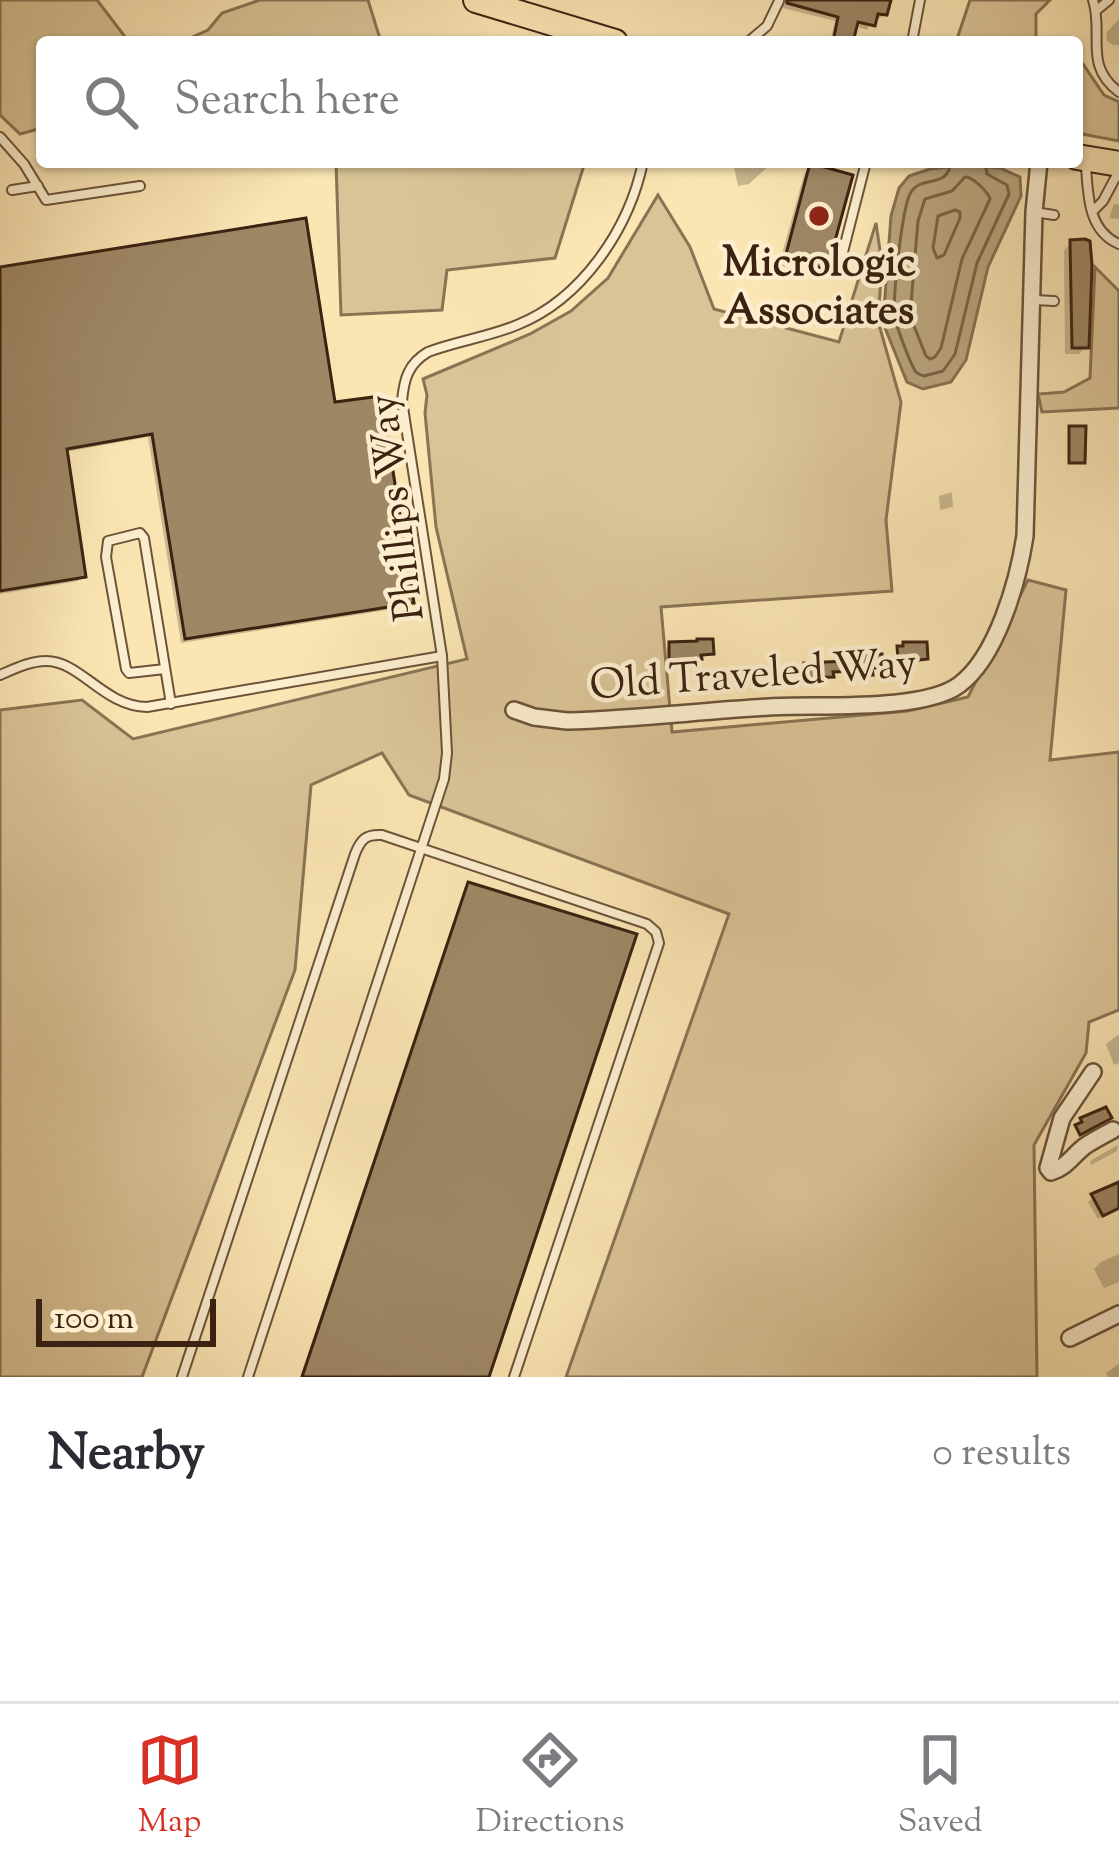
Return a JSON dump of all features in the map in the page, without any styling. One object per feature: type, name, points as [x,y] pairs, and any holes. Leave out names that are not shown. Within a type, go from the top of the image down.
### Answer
[{"type":"main road","points":[[476,0],[595,36]]},
{"type":"main road","points":[[1083,159],[1119,168]]},
{"type":"street","name":"Old Traveled Way","points":[[514,710],[566,721],[879,704],[935,698],[962,684],[982,662],[997,630],[1022,553],[1038,168]]},
{"type":"street","points":[[1094,1072],[1062,1118],[1048,1168],[1056,1172],[1084,1147],[1114,1130]]},
{"type":"street","points":[[1070,1338],[1119,1314]]},
{"type":"lane","points":[[913,36],[920,0]]},
{"type":"lane","points":[[1109,0],[1095,5],[1096,56],[1108,83],[1119,92]]},
{"type":"lane","points":[[755,36],[767,26],[779,2]]},
{"type":"lane","points":[[0,137],[46,200],[140,186]]},
{"type":"lane","name":"Phillips Way","points":[[0,675],[29,664],[52,662],[71,668],[125,704],[140,707],[442,656],[402,401],[406,375],[417,358],[428,352],[520,324],[580,281],[610,243],[641,168]]},
{"type":"lane","points":[[843,252],[864,168]]},
{"type":"lane","points":[[1083,168],[1094,221],[1102,234],[1119,244]]},
{"type":"lane","points":[[1093,211],[1119,168]]},
{"type":"lane","points":[[12,190],[38,186]]},
{"type":"lane","points":[[1034,212],[1054,215]]},
{"type":"lane","points":[[1032,300],[1054,301]]},
{"type":"lane","points":[[165,669],[129,674],[126,669],[106,557],[108,541],[140,533],[144,538],[165,669],[170,704]]},
{"type":"lane","points":[[248,1377],[444,779],[442,656]]},
{"type":"lane","points":[[182,1377],[361,841],[369,835],[422,848],[656,932],[658,943],[514,1377]]},
{"type":"shaded area","points":[[0,0],[97,0],[124,36],[36,36],[36,130],[20,134],[0,115]]},
{"type":"shaded area","points":[[260,0],[368,0],[379,36],[194,36],[208,30],[222,13]]},
{"type":"shaded area","points":[[970,0],[1050,0],[1036,14],[1036,36],[958,36]]},
{"type":"shaded area","points":[[1083,64],[1104,95],[1119,102],[1119,141],[1083,134]]},
{"type":"shaded area","points":[[336,168],[583,168],[555,258],[447,270],[442,310],[341,315]]},
{"type":"shaded area","points":[[658,195],[690,247],[714,309],[839,342],[876,223],[882,264],[878,321],[901,402],[886,520],[892,591],[661,607],[672,732],[908,711],[968,697],[1028,580],[1066,590],[1050,760],[1119,752],[1119,1010],[1089,1022],[1086,1053],[1034,1145],[1037,1377],[566,1377],[729,914],[409,795],[382,753],[311,785],[295,970],[142,1377],[0,1377],[0,710],[82,700],[133,739],[467,659],[436,527],[423,379],[530,334],[571,311],[608,278]]},
{"type":"shaded area","points":[[1095,267],[1119,291],[1119,408],[1042,412],[1038,394],[1064,392],[1090,378]]},
{"type":"water","points":[[1000,168],[1020,177],[1021,196],[988,267],[966,360],[951,382],[923,389],[907,382],[883,323],[891,216],[899,188],[909,176],[930,169]]},
{"type":"building","points":[[891,0],[887,15],[878,14],[875,26],[858,22],[854,36],[834,36],[838,17],[787,3]]},
{"type":"building","name":"Micrologic Associates","points":[[809,168],[853,175],[827,270],[785,258]]},
{"type":"building","points":[[306,218],[335,402],[381,396],[414,603],[185,639],[152,434],[67,449],[86,577],[0,591],[0,267]]},
{"type":"building","points":[[1070,240],[1090,241],[1092,265],[1089,348],[1072,348]]},
{"type":"building","points":[[1069,426],[1086,426],[1085,463],[1069,463]]},
{"type":"building","points":[[713,639],[714,654],[669,660],[669,642]]},
{"type":"building","points":[[927,642],[928,659],[898,659],[897,646]]},
{"type":"building","points":[[872,649],[872,654],[882,654],[883,668],[872,668],[873,675],[833,672],[834,677],[805,678],[804,663],[848,661],[848,656],[862,656],[862,650]]},
{"type":"building","points":[[468,882],[637,934],[489,1377],[302,1377]]},
{"type":"building","points":[[1106,1107],[1112,1118],[1080,1135],[1075,1125],[1082,1122],[1080,1118]]},
{"type":"building","points":[[1119,1182],[1119,1208],[1103,1216],[1091,1194]]},
{"type":"place","name":"Micrologic Associates","points":[[819,216]]}]
